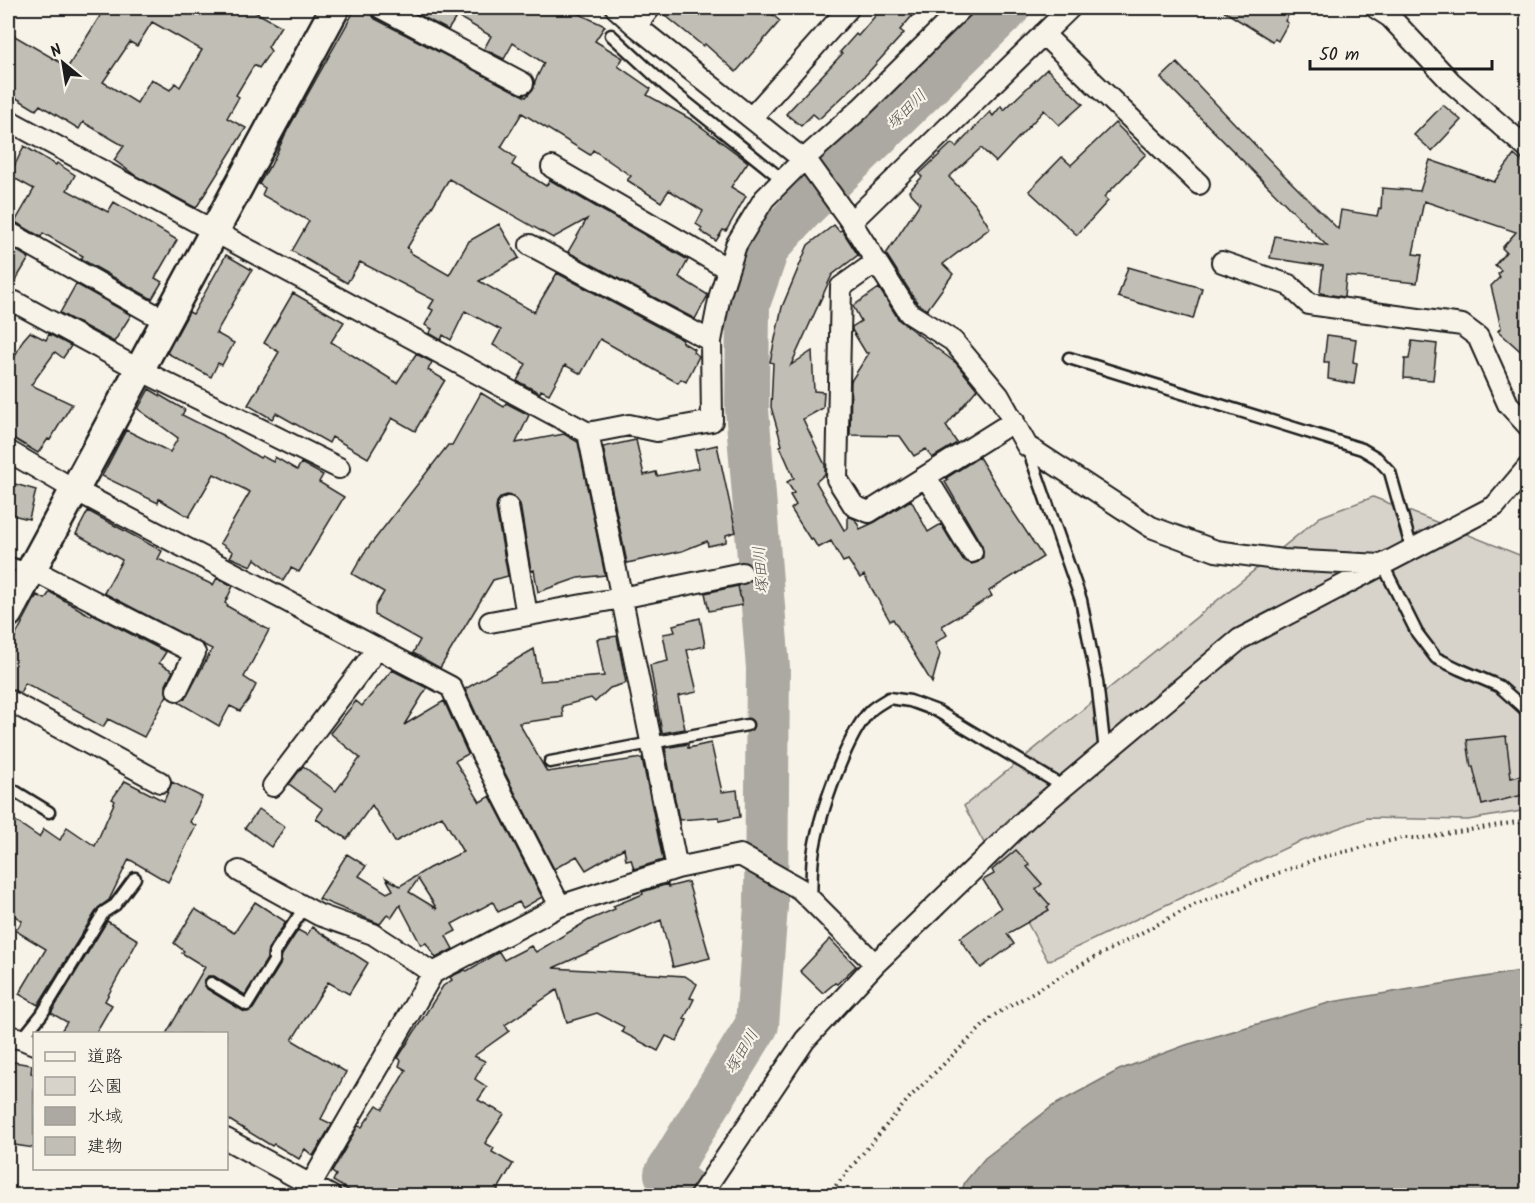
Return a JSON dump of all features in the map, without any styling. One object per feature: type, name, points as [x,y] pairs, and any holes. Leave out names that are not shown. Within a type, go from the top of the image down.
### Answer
[{"type":"street","points":[[8,613],[19,566],[75,490],[335,8]]},
{"type":"street","points":[[381,8],[523,83]]},
{"type":"street","points":[[616,8],[807,162],[848,218],[909,313],[953,341],[999,396],[1027,446],[1151,527],[1216,551],[1283,560],[1383,565]]},
{"type":"street","points":[[636,26],[650,8]]},
{"type":"street","points":[[751,118],[849,8]]},
{"type":"street","points":[[8,120],[588,433],[629,425],[657,431],[712,421],[711,341],[720,295],[736,245],[764,199],[783,180],[807,162],[962,8]]},
{"type":"street","points":[[848,218],[1070,8]]},
{"type":"street","points":[[1376,8],[1390,17],[1451,82],[1527,149]]},
{"type":"street","points":[[1043,34],[1199,184]]},
{"type":"street","points":[[552,167],[728,269]]},
{"type":"street","points":[[8,232],[166,321]]},
{"type":"street","points":[[531,245],[711,341]]},
{"type":"street","points":[[876,262],[841,287],[837,479],[854,506],[869,512],[1014,421]]},
{"type":"street","points":[[1222,262],[1289,285],[1309,304],[1462,326],[1478,337],[1508,404],[1527,426]]},
{"type":"street","points":[[15,302],[140,370],[339,468]]},
{"type":"street","points":[[588,433],[677,868]]},
{"type":"street","points":[[8,451],[75,490],[451,687],[477,745],[560,906]]},
{"type":"street","points":[[700,1196],[804,1040],[875,964],[1030,815],[1240,639],[1495,506],[1527,467]]},
{"type":"street","points":[[926,477],[972,552]]},
{"type":"street","points":[[508,507],[527,615]]},
{"type":"street","points":[[19,566],[195,653],[177,690]]},
{"type":"street","points":[[490,622],[742,573]]},
{"type":"street","points":[[273,786],[377,648]]},
{"type":"street","points":[[8,700],[160,782]]},
{"type":"street","points":[[311,1184],[433,973],[560,906],[677,868],[740,855],[805,895],[875,964]]},
{"type":"street","points":[[239,871],[304,908],[373,934],[433,973]]},
{"type":"street","points":[[228,1140],[331,1196]]},
{"type":"lane","points":[[611,35],[674,93],[783,180]]},
{"type":"lane","points":[[1069,358],[1362,449],[1377,458],[1390,472],[1412,550]]},
{"type":"lane","points":[[1027,446],[1081,600],[1097,681],[1105,752]]},
{"type":"lane","points":[[1383,565],[1417,633],[1436,658],[1499,686],[1527,712]]},
{"type":"lane","points":[[805,895],[823,811],[840,764],[858,728],[871,711],[889,698],[910,701],[937,711],[1064,787]]},
{"type":"lane","points":[[550,762],[747,725]]},
{"type":"lane","points":[[8,787],[49,812]]},
{"type":"lane","points":[[21,1039],[42,1014],[104,912],[115,905],[135,878]]},
{"type":"lane","points":[[211,982],[247,1005],[274,961],[274,953],[304,908]]},
{"type":"path","points":[[828,1195],[910,1097],[993,1016],[1073,969],[1198,903],[1319,858],[1402,838],[1423,837],[1527,820]]},
{"type":"green space","points":[[1373,497],[1527,558],[1527,810],[1468,820],[1367,818],[1294,844],[1048,961],[964,806],[1320,517]]},
{"type":"water","points":[[1527,970],[1527,1195],[960,1195],[965,1182],[985,1158],[1053,1106],[1119,1070],[1186,1045],[1332,1002]]},
{"type":"building","points":[[105,8],[248,8],[281,26],[268,47],[271,51],[259,68],[254,65],[236,95],[239,97],[227,118],[246,128],[196,208],[136,176],[114,160],[124,146],[83,122],[79,129],[40,105],[36,110],[8,93],[8,32],[68,67]],"holes":[[[152,22],[202,50],[180,87],[175,83],[170,90],[151,79],[137,103],[103,82],[130,42],[137,46]]]},
{"type":"building","points":[[356,8],[369,8],[375,19],[526,97],[534,88],[544,63],[513,43],[504,59],[484,49],[491,36],[457,16],[448,30],[406,8],[567,8],[605,26],[595,41],[623,58],[618,66],[651,89],[647,95],[692,120],[748,162],[731,187],[746,196],[726,231],[723,230],[716,241],[700,231],[702,228],[696,224],[703,211],[669,190],[661,202],[627,180],[631,176],[593,150],[590,155],[522,113],[501,147],[516,158],[512,165],[546,186],[550,180],[688,260],[679,277],[708,295],[695,319],[568,252],[587,219],[553,238],[449,179],[407,248],[409,252],[449,275],[469,241],[499,224],[519,258],[479,281],[534,312],[557,273],[683,340],[682,342],[694,349],[693,352],[699,356],[686,382],[681,379],[678,383],[600,339],[581,374],[565,365],[549,394],[541,390],[540,393],[517,381],[526,364],[493,345],[501,330],[465,311],[451,340],[443,335],[441,340],[429,333],[432,329],[425,325],[433,310],[429,308],[434,300],[360,262],[347,283],[292,251],[309,221],[262,195],[265,188],[259,184]]},
{"type":"building","points":[[662,8],[764,8],[780,21],[736,72],[705,44],[703,46],[661,12]]},
{"type":"building","points":[[882,8],[919,8],[900,30],[904,33],[864,77],[819,119],[813,114],[801,126],[786,114],[842,54],[840,52],[856,34],[858,36]]},
{"type":"building","points":[[1219,8],[1292,8],[1285,21],[1288,23],[1278,41],[1275,39],[1272,41]]},
{"type":"building","points":[[1177,63],[1338,229],[1341,210],[1377,216],[1379,208],[1381,209],[1382,188],[1420,191],[1430,160],[1494,182],[1514,155],[1527,166],[1527,357],[1498,331],[1501,327],[1491,286],[1500,277],[1498,274],[1501,270],[1495,265],[1506,252],[1502,248],[1516,232],[1424,201],[1413,254],[1422,255],[1417,283],[1346,276],[1344,297],[1320,293],[1323,266],[1270,258],[1275,236],[1327,246],[1161,78]]},
{"type":"building","points":[[1047,69],[1083,104],[1059,125],[1044,110],[996,162],[981,148],[949,177],[975,204],[990,228],[943,264],[953,274],[927,310],[918,304],[886,254],[920,203],[909,191],[922,177],[919,174],[952,143],[956,147],[990,112],[993,116],[1001,106],[1004,110]]},
{"type":"building","points":[[1443,105],[1461,120],[1432,151],[1414,135]]},
{"type":"building","points":[[1115,123],[1146,154],[1104,197],[1108,201],[1077,235],[1029,191],[1062,157],[1071,165]]},
{"type":"building","points":[[24,146],[75,175],[67,190],[108,212],[114,202],[177,240],[155,278],[162,282],[152,299],[81,259],[83,256],[43,233],[41,237],[15,222],[34,189],[12,177],[15,173],[12,171]]},
{"type":"building","points":[[834,225],[839,231],[842,230],[858,255],[832,275],[791,365],[812,351],[814,391],[824,392],[823,408],[803,419],[825,465],[825,474],[816,482],[844,530],[848,528],[848,516],[855,519],[860,529],[911,500],[928,532],[941,524],[962,559],[972,564],[978,562],[983,557],[982,546],[945,482],[948,480],[946,478],[979,457],[1043,557],[989,591],[992,596],[942,626],[947,635],[935,643],[940,654],[932,683],[893,619],[890,621],[864,575],[860,578],[848,560],[843,562],[831,541],[818,548],[791,509],[796,505],[790,495],[794,493],[787,482],[794,478],[780,446],[782,445],[771,407],[773,363],[770,362],[782,307],[808,245]]},
{"type":"building","points":[[8,245],[29,258],[8,293]]},
{"type":"building","points":[[226,255],[252,270],[216,333],[234,343],[222,365],[218,363],[211,377],[167,353],[189,312],[193,314]]},
{"type":"building","points":[[1128,267],[1202,288],[1193,319],[1118,297]]},
{"type":"building","points":[[76,284],[131,315],[114,342],[60,313]]},
{"type":"building","points":[[879,288],[899,320],[956,363],[977,389],[946,426],[957,443],[932,458],[926,449],[914,456],[900,436],[850,435],[851,381],[869,353],[866,353],[852,330],[852,327],[861,321],[853,306]]},
{"type":"building","points":[[293,293],[344,322],[331,342],[397,383],[416,354],[432,362],[428,370],[445,380],[415,431],[392,418],[368,458],[332,437],[329,443],[276,413],[272,419],[248,405],[279,352],[264,343]]},
{"type":"building","points":[[30,332],[46,340],[49,334],[71,346],[63,358],[55,352],[31,385],[72,404],[50,440],[48,439],[38,453],[8,435],[8,370],[23,340]]},
{"type":"building","points":[[1327,335],[1356,339],[1353,362],[1357,363],[1354,384],[1328,379],[1329,362],[1324,362]]},
{"type":"building","points":[[1412,341],[1437,344],[1433,380],[1404,378],[1405,359],[1409,359]]},
{"type":"building","points":[[149,389],[185,410],[182,415],[260,458],[262,456],[273,462],[275,457],[297,470],[301,463],[323,475],[319,482],[344,497],[299,572],[291,568],[283,581],[255,559],[251,566],[230,557],[233,552],[220,543],[250,492],[214,474],[189,517],[159,499],[158,503],[102,476],[126,430],[170,452],[178,438],[138,409]]},
{"type":"building","points":[[481,393],[504,407],[506,403],[529,415],[516,443],[564,434],[578,442],[605,575],[578,578],[538,592],[534,570],[531,571],[520,504],[513,496],[501,497],[496,509],[508,576],[493,580],[440,668],[413,653],[420,640],[375,615],[375,607],[384,592],[352,574],[364,553],[448,445],[452,445]]},
{"type":"building","points":[[636,440],[644,475],[656,472],[657,476],[699,468],[695,450],[717,445],[736,532],[726,535],[726,542],[708,546],[707,541],[682,551],[627,563],[603,447]]},
{"type":"building","points":[[8,482],[36,490],[29,519],[8,514]]},
{"type":"building","points":[[88,511],[162,551],[158,559],[213,585],[217,578],[233,586],[225,603],[227,606],[269,630],[244,677],[256,685],[249,699],[240,711],[230,706],[219,726],[178,702],[187,696],[212,649],[104,593],[122,560],[76,534]]},
{"type":"building","points":[[738,586],[742,605],[709,611],[705,593]]},
{"type":"building","points":[[50,592],[91,616],[92,614],[166,652],[159,663],[173,671],[166,685],[167,695],[144,737],[108,719],[103,727],[83,716],[84,714],[25,683],[20,693],[8,688],[8,650],[37,595],[45,599]]},
{"type":"building","points":[[700,618],[705,646],[687,650],[697,692],[678,696],[685,729],[662,733],[650,665],[668,661],[663,634],[675,632],[673,625]]},
{"type":"building","points":[[617,636],[626,683],[610,688],[595,702],[591,698],[562,706],[563,717],[519,723],[547,772],[642,758],[663,860],[634,869],[631,859],[626,860],[624,848],[586,870],[577,856],[554,869],[488,740],[465,689],[534,649],[540,681],[604,676],[597,639]]},
{"type":"building","points":[[392,670],[427,688],[404,725],[444,701],[468,754],[455,761],[480,802],[490,796],[542,897],[523,908],[519,902],[498,912],[493,902],[452,924],[456,931],[446,936],[453,949],[436,958],[426,943],[421,945],[400,905],[392,917],[387,915],[380,924],[319,899],[347,854],[366,866],[359,876],[387,893],[393,890],[386,878],[400,886],[429,868],[463,852],[442,816],[395,842],[372,805],[347,839],[316,819],[323,809],[289,784],[303,766],[336,791],[360,758],[330,733],[356,701],[362,706]],"holes":[[[418,879],[437,909],[409,892]]]},
{"type":"building","points":[[1506,736],[1511,778],[1527,774],[1527,794],[1482,805],[1473,767],[1471,767],[1467,740]]},
{"type":"building","points":[[711,743],[722,792],[737,790],[740,817],[719,821],[719,817],[679,820],[665,748],[688,744],[688,748]]},
{"type":"building","points":[[125,781],[164,801],[172,782],[202,797],[190,822],[196,826],[168,882],[129,859],[109,900],[98,908],[38,1005],[19,994],[46,949],[16,931],[22,921],[8,911],[8,816],[39,837],[44,829],[60,840],[67,827],[95,846],[115,801],[112,799]]},
{"type":"building","points":[[259,809],[285,827],[271,847],[245,828]]},
{"type":"building","points":[[1016,850],[1030,865],[1027,867],[1042,884],[1036,889],[1050,905],[1047,907],[1049,910],[1007,934],[1014,944],[981,968],[960,938],[1001,908],[983,880],[994,874],[992,870]]},
{"type":"building","points":[[688,882],[710,958],[673,967],[661,920],[553,968],[685,976],[697,984],[690,998],[694,999],[684,1019],[687,1020],[677,1041],[666,1036],[658,1051],[622,1032],[624,1027],[597,1013],[567,1022],[557,990],[505,1025],[509,1031],[474,1056],[485,1061],[475,1079],[487,1087],[478,1100],[504,1114],[485,1143],[494,1148],[492,1152],[513,1164],[494,1196],[358,1196],[333,1181],[336,1175],[332,1172],[358,1126],[362,1127],[377,1105],[383,1109],[406,1070],[399,1066],[401,1060],[398,1058],[443,986],[452,980],[450,977],[467,971],[499,952],[504,960],[531,946],[536,952],[589,920],[615,909],[613,906],[643,894],[642,892],[668,884],[668,887]]},
{"type":"building","points":[[255,902],[286,922],[268,949],[267,959],[245,995],[214,976],[208,976],[204,982],[207,989],[247,1012],[253,1009],[298,930],[307,935],[312,927],[368,963],[349,994],[328,982],[292,1040],[346,1072],[321,1119],[332,1124],[313,1156],[305,1149],[299,1159],[274,1144],[272,1146],[228,1119],[228,1032],[167,1032],[205,967],[182,953],[184,951],[174,943],[195,909],[234,933]]},
{"type":"building","points":[[107,921],[138,940],[105,1001],[112,1005],[96,1032],[60,1032],[67,1022],[51,1013]]},
{"type":"building","points":[[830,939],[856,966],[837,984],[835,983],[823,993],[800,971]]},
{"type":"building","points":[[8,1061],[32,1065],[33,1148],[8,1144],[11,1114],[8,1114]]},
{"type":"waterway","name":"塚田川","points":[[694,1196],[666,1174],[757,1025],[766,906],[768,668],[747,409],[748,304],[768,247],[805,206],[1008,8]]}]
